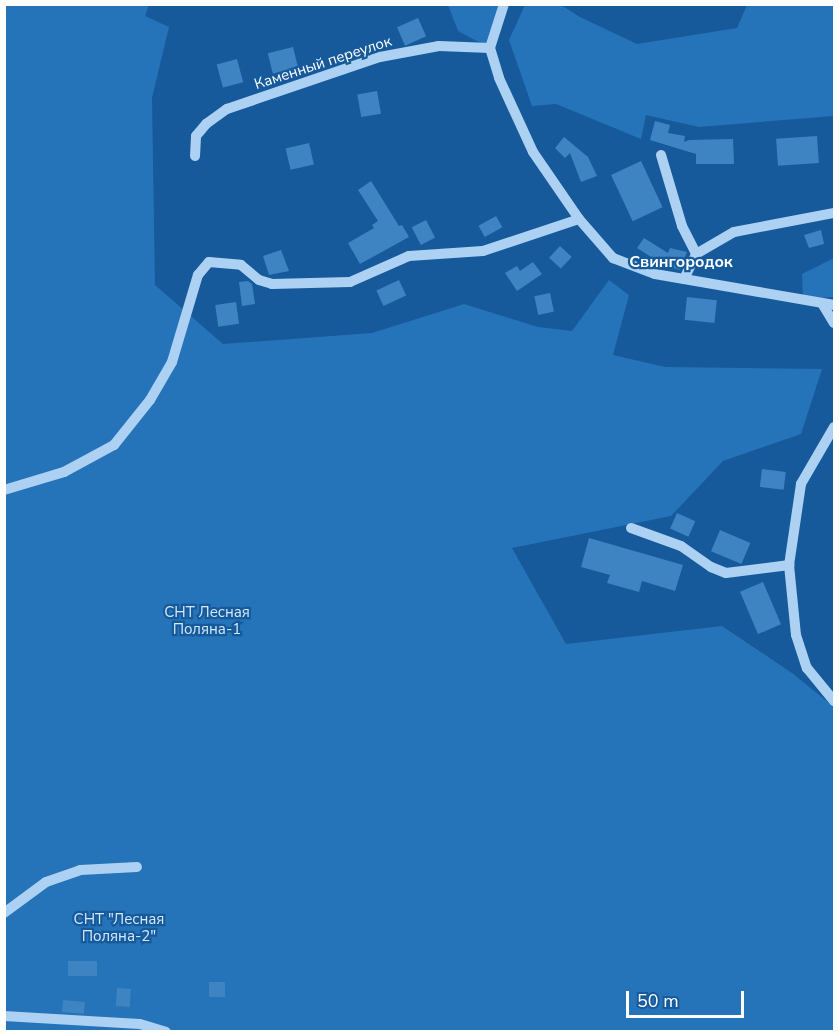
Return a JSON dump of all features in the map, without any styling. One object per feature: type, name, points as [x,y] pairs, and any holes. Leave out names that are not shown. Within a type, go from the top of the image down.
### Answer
[{"type":"street","points":[[504,4],[490,48],[499,78],[532,152],[579,219],[613,258],[655,273],[829,305],[834,323]]},
{"type":"street","name":"Каменный переулок","points":[[195,156],[196,136],[206,124],[226,109],[380,57],[439,46],[490,48]]},
{"type":"street","points":[[661,155],[682,226],[696,254]]},
{"type":"street","points":[[684,279],[696,254],[734,232],[834,213]]},
{"type":"street","points":[[4,490],[64,472],[114,445],[150,400],[172,362],[198,275],[209,262],[241,265],[258,280],[273,284],[350,282],[409,256],[483,251],[579,219]]},
{"type":"street","points":[[834,427],[801,484],[789,565],[796,635],[807,668],[834,701]]},
{"type":"street","points":[[631,528],[681,546],[711,567],[726,573],[789,565]]},
{"type":"street","points":[[4,913],[46,882],[80,870],[137,867]]},
{"type":"street","points":[[4,1016],[140,1024],[166,1032]]},
{"type":"green space","points":[[5,5],[149,5],[145,16],[169,27],[152,98],[155,285],[223,344],[372,333],[464,304],[538,327],[572,331],[609,280],[629,295],[613,355],[665,367],[822,369],[801,434],[723,461],[671,516],[512,548],[566,644],[722,626],[792,673],[834,707],[834,1031],[5,1032]]},
{"type":"green space","points":[[448,5],[504,5],[490,48],[458,31]]},
{"type":"green space","points":[[525,5],[561,5],[580,17],[637,44],[737,28],[747,5],[834,5],[834,116],[699,127],[646,115],[641,139],[556,104],[532,106],[509,40]]},
{"type":"green space","points":[[834,258],[834,297],[803,299],[802,274]]},
{"type":"building","points":[[418,18],[426,36],[405,46],[397,27]]},
{"type":"building","points":[[293,47],[298,67],[273,74],[268,53]]},
{"type":"building","points":[[237,59],[243,82],[223,88],[217,64]]},
{"type":"building","points":[[377,91],[381,114],[361,117],[357,94]]},
{"type":"building","points":[[655,121],[670,125],[668,133],[685,136],[684,142],[733,139],[734,164],[696,164],[696,154],[650,140]]},
{"type":"building","points":[[817,136],[819,163],[778,166],[776,139]]},
{"type":"building","points":[[564,137],[588,157],[597,176],[581,182],[570,153],[565,158],[555,148]]},
{"type":"building","points":[[309,143],[314,164],[291,170],[286,148]]},
{"type":"building","points":[[641,161],[663,207],[633,221],[611,175]]},
{"type":"building","points":[[371,181],[399,226],[402,225],[409,237],[360,264],[348,243],[374,228],[372,225],[378,221],[358,190]]},
{"type":"building","points":[[496,216],[502,227],[485,237],[479,226]]},
{"type":"building","points":[[426,220],[435,238],[421,245],[412,227]]},
{"type":"building","points":[[821,230],[824,244],[809,248],[804,235]]},
{"type":"building","points":[[644,238],[668,253],[670,248],[687,252],[680,270],[665,265],[637,248]]},
{"type":"building","points":[[560,246],[572,257],[561,269],[549,258]]},
{"type":"building","points":[[281,250],[289,271],[269,275],[263,256]]},
{"type":"building","points":[[533,262],[542,274],[517,291],[505,273],[517,266],[520,271]]},
{"type":"building","points":[[399,280],[406,295],[384,306],[376,291]]},
{"type":"building","points":[[248,281],[252,284],[255,304],[242,306],[239,282]]},
{"type":"building","points":[[550,293],[554,312],[538,315],[534,296]]},
{"type":"building","points":[[687,297],[717,300],[714,323],[685,320]]},
{"type":"building","points":[[236,302],[239,324],[218,327],[215,305]]},
{"type":"building","points":[[762,469],[786,472],[784,490],[760,487]]},
{"type":"building","points":[[677,513],[695,521],[688,537],[670,529]]},
{"type":"building","points":[[720,530],[750,543],[741,564],[711,551]]},
{"type":"building","points":[[589,538],[683,565],[675,591],[642,581],[639,592],[607,583],[610,575],[581,567]]},
{"type":"building","points":[[763,582],[781,624],[758,634],[740,592]]},
{"type":"building","points":[[68,961],[97,961],[97,976],[68,976]]},
{"type":"building","points":[[209,982],[225,982],[225,997],[209,997]]},
{"type":"building","points":[[117,988],[131,989],[130,1007],[116,1006]]},
{"type":"building","points":[[63,1000],[85,1002],[84,1014],[62,1012]]},
{"type":"district","name":"Свингородок","points":[[681,262]]},
{"type":"park label","name":"СНТ Лесная Поляна-1","points":[[207,620]]},
{"type":"park label","name":"СНТ \"Лесная Поляна-2\"","points":[[119,928]]}]
